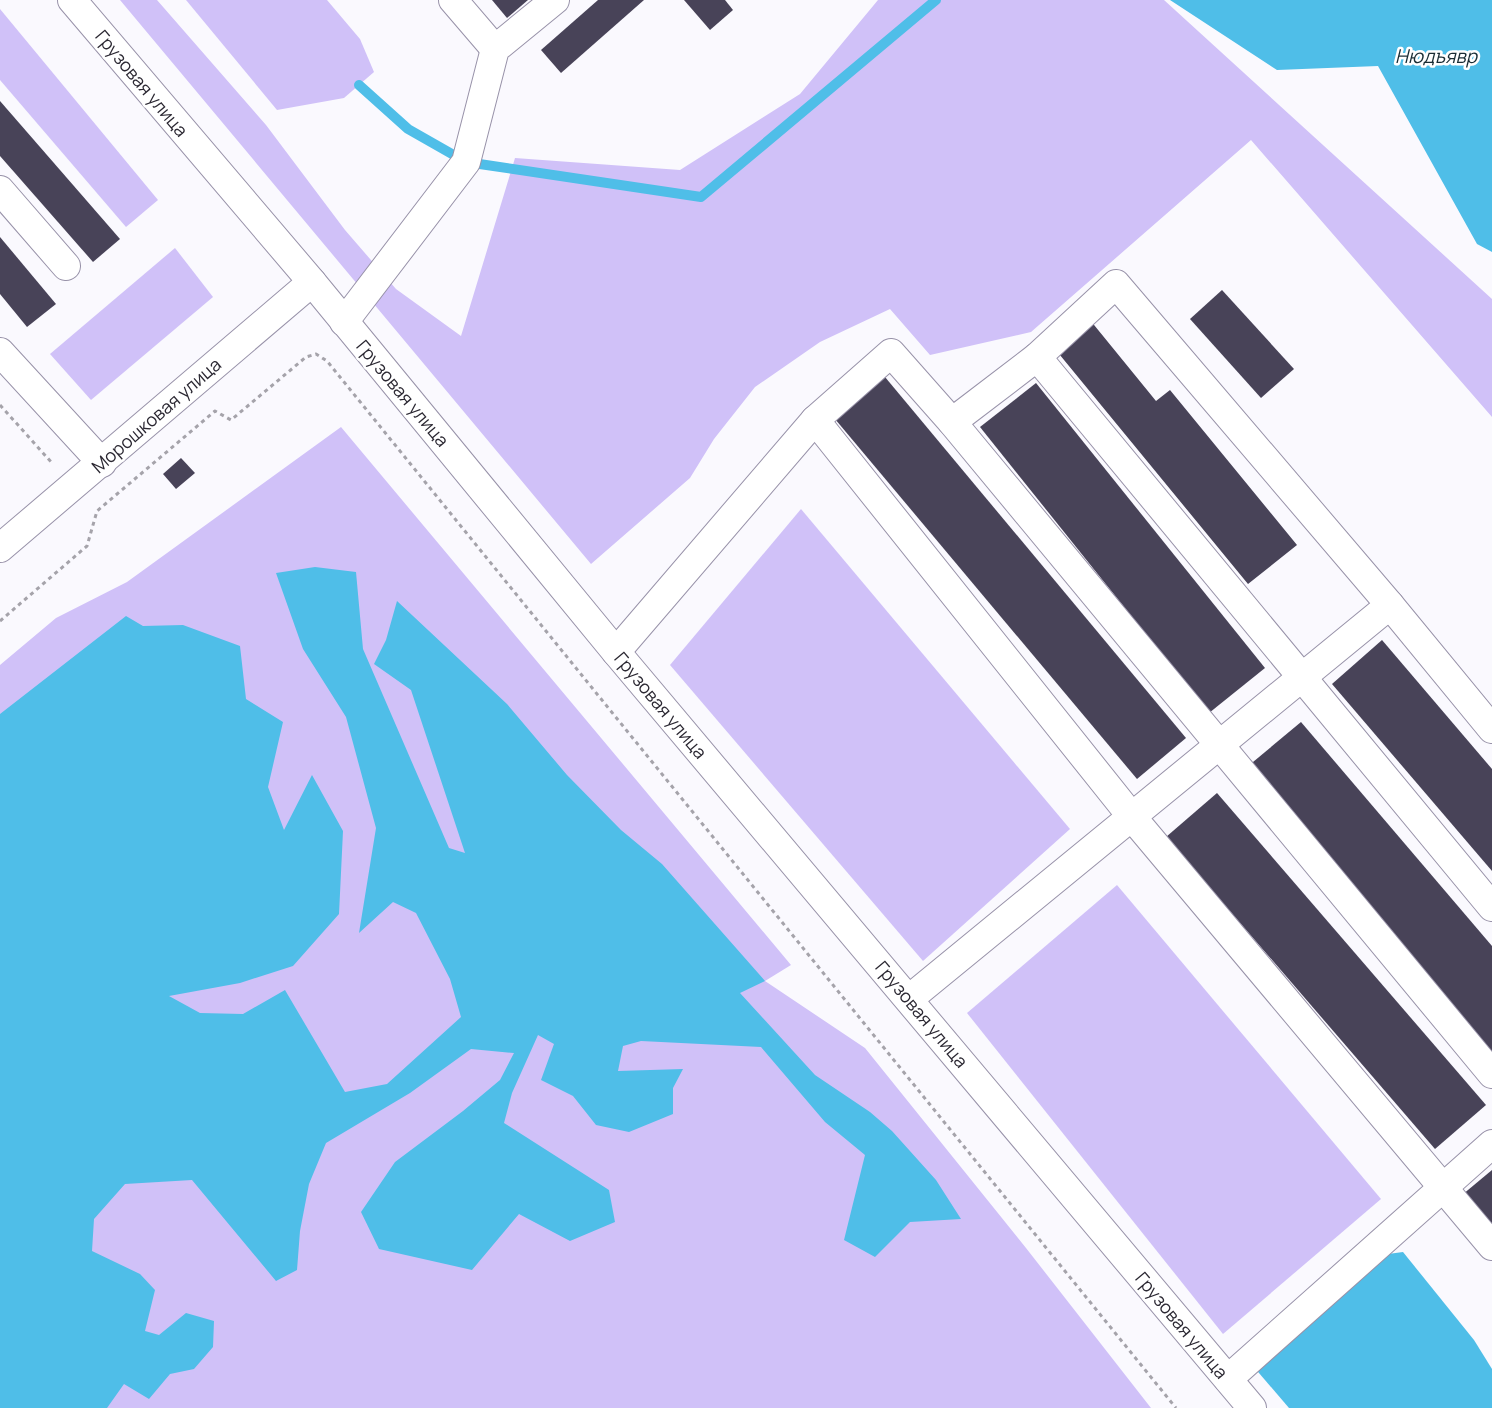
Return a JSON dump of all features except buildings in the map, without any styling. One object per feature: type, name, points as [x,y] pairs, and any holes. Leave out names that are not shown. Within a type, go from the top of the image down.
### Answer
[{"type":"main road","name":"Грузовая улица","points":[[72,0],[312,282],[616,652],[1252,1408]]},
{"type":"main road","points":[[453,0],[494,49]]},
{"type":"main road","points":[[344,322],[466,162],[494,49],[555,0]]},
{"type":"main road","points":[[0,190],[66,266]]},
{"type":"main road","name":"Морошковая улица","points":[[0,548],[312,282]]},
{"type":"main road","points":[[952,422],[1037,357],[1116,284],[1390,605],[1492,729]]},
{"type":"main road","points":[[0,352],[102,462]]},
{"type":"main road","points":[[616,652],[815,420],[891,353],[952,422],[1492,1074]]},
{"type":"main road","points":[[1037,357],[1492,907]]},
{"type":"main road","points":[[815,420],[1132,817],[1492,1246]]},
{"type":"main road","points":[[909,998],[1390,605]]},
{"type":"main road","points":[[1228,1380],[1492,1144]]},
{"type":"path","points":[[0,621],[87,546],[97,511],[215,411],[231,420],[306,357],[316,354],[326,362],[1176,1408]]},
{"type":"path","points":[[0,405],[97,511]]},
{"type":"shaded area","points":[[120,0],[157,0],[266,125],[345,230],[396,289],[461,336],[515,158],[680,170],[800,94],[878,0],[1164,0],[1492,299],[1492,417],[1251,140],[1031,332],[930,355],[890,309],[820,342],[755,387],[714,439],[690,478],[591,564]]},
{"type":"shaded area","points":[[186,0],[327,0],[360,39],[374,72],[344,98],[277,110]]},
{"type":"shaded area","points":[[0,9],[158,200],[126,227],[0,80]]},
{"type":"shaded area","points":[[175,248],[213,297],[91,400],[50,354]]},
{"type":"shaded area","points":[[341,427],[791,965],[765,981],[865,1048],[1026,1248],[1151,1408],[0,1408],[0,665],[56,618],[127,582]]},
{"type":"shaded area","points":[[801,509],[1070,829],[923,961],[670,665]]},
{"type":"shaded area","points":[[1117,885],[1381,1199],[1223,1334],[967,1013]]},
{"type":"water","name":"Нюдъявр","points":[[1170,0],[1492,0],[1492,252],[1477,244],[1378,66],[1277,70]]},
{"type":"water","points":[[315,567],[356,572],[363,649],[449,848],[465,853],[411,690],[374,664],[386,640],[397,601],[507,704],[567,775],[621,830],[662,864],[765,981],[740,993],[815,1075],[870,1112],[892,1131],[936,1180],[961,1219],[910,1222],[875,1257],[844,1240],[865,1155],[825,1122],[761,1047],[641,1041],[623,1046],[618,1071],[683,1069],[673,1088],[673,1114],[629,1132],[596,1125],[573,1096],[541,1080],[554,1044],[538,1035],[512,1093],[504,1123],[609,1190],[615,1222],[570,1241],[519,1214],[472,1270],[379,1249],[361,1212],[395,1162],[463,1111],[500,1080],[514,1053],[471,1049],[410,1093],[326,1143],[309,1184],[300,1231],[297,1270],[276,1281],[192,1180],[125,1184],[94,1219],[92,1251],[140,1274],[155,1290],[145,1331],[159,1335],[186,1313],[214,1321],[213,1347],[194,1369],[170,1374],[149,1399],[124,1384],[107,1408],[0,1408],[0,714],[126,616],[143,626],[183,625],[240,646],[246,699],[283,722],[268,787],[284,830],[312,775],[343,831],[339,914],[293,966],[240,983],[169,996],[200,1013],[243,1014],[285,990],[345,1092],[387,1084],[461,1017],[450,979],[416,913],[393,902],[359,933],[376,828],[346,717],[303,649],[276,573]]},
{"type":"water","points":[[1403,1252],[1474,1340],[1492,1369],[1492,1408],[1289,1408],[1247,1359],[1358,1258]]},
{"type":"waterway","points":[[359,85],[408,129],[466,162],[701,197],[936,0]]}]
